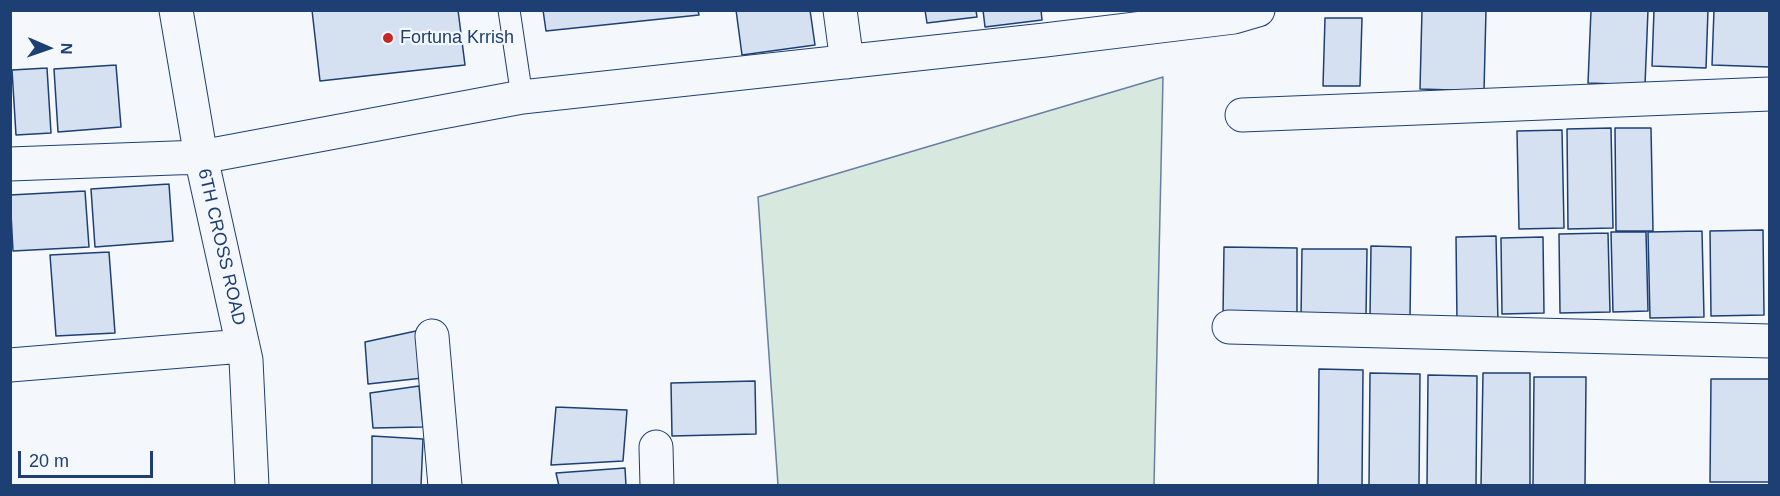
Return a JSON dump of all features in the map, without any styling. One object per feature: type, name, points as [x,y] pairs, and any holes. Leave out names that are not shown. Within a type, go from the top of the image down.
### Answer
[{"type":"street","name":"6TH CROSS ROAD","points":[[176,10],[201,157],[246,360],[252,486]]},
{"type":"street","points":[[840,10],[847,62]]},
{"type":"street","points":[[10,164],[201,157],[522,97],[1222,18],[1258,10]]},
{"type":"street","points":[[1242,115],[1770,94]]},
{"type":"street","points":[[1229,327],[1770,340]]},
{"type":"street","points":[[432,336],[445,486]]},
{"type":"street","points":[[10,365],[243,346]]},
{"type":"street","points":[[656,447],[657,486]]},
{"type":"lane","points":[[509,10],[522,97]]},
{"type":"shaded area","points":[[1163,77],[1154,485],[778,485],[758,197]]},
{"type":"building","name":"Fortuna Krrish","points":[[312,10],[458,10],[465,65],[320,81]]},
{"type":"building","name":"Fortuna Krrish","points":[[543,10],[698,10],[699,15],[546,31]]},
{"type":"building","points":[[736,10],[810,10],[815,45],[742,55]]},
{"type":"building","points":[[925,10],[976,10],[977,17],[927,23]]},
{"type":"building","points":[[983,10],[1041,10],[1042,20],[985,27]]},
{"type":"building","points":[[1422,10],[1486,10],[1484,91],[1420,89]]},
{"type":"building","points":[[1591,10],[1648,10],[1645,85],[1588,83]]},
{"type":"building","points":[[1654,10],[1708,10],[1706,68],[1652,66]]},
{"type":"building","points":[[1714,10],[1770,10],[1770,67],[1712,65]]},
{"type":"building","points":[[1325,18],[1362,18],[1360,86],[1323,86]]},
{"type":"building","points":[[116,65],[121,127],[58,132],[54,69]]},
{"type":"building","points":[[47,68],[51,133],[16,135],[12,70]]},
{"type":"building","points":[[1611,128],[1613,228],[1568,229],[1567,129]]},
{"type":"building","points":[[1615,128],[1651,128],[1653,231],[1616,231]]},
{"type":"building","points":[[1562,130],[1564,228],[1519,229],[1517,131]]},
{"type":"building","points":[[169,184],[173,241],[95,247],[91,189]]},
{"type":"building","points":[[85,191],[89,247],[13,251],[10,195]]},
{"type":"building","points":[[1763,230],[1764,315],[1711,316],[1710,231]]},
{"type":"building","points":[[1702,231],[1704,317],[1650,318],[1648,232]]},
{"type":"building","points":[[1611,232],[1646,232],[1648,311],[1613,312]]},
{"type":"building","points":[[1608,233],[1610,312],[1560,313],[1559,234]]},
{"type":"building","points":[[1496,236],[1498,323],[1457,323],[1456,237]]},
{"type":"building","points":[[1543,237],[1544,313],[1502,314],[1501,238]]},
{"type":"building","points":[[1371,246],[1411,247],[1410,317],[1370,316]]},
{"type":"building","points":[[1224,247],[1297,248],[1297,317],[1223,316]]},
{"type":"building","points":[[1302,249],[1367,249],[1366,317],[1301,317]]},
{"type":"building","points":[[109,252],[115,333],[56,336],[50,255]]},
{"type":"building","points":[[416,331],[423,378],[368,384],[365,342]]},
{"type":"building","points":[[1319,369],[1363,370],[1362,486],[1318,486]]},
{"type":"building","points":[[1370,373],[1420,374],[1419,486],[1369,486]]},
{"type":"building","points":[[1483,373],[1530,373],[1530,486],[1481,486]]},
{"type":"building","points":[[1428,375],[1477,376],[1476,486],[1427,486]]},
{"type":"building","points":[[1534,377],[1586,377],[1585,486],[1533,486]]},
{"type":"building","points":[[1711,379],[1770,379],[1770,482],[1710,482]]},
{"type":"building","points":[[755,381],[756,434],[672,436],[671,383]]},
{"type":"building","points":[[419,386],[423,427],[373,428],[370,393]]},
{"type":"building","points":[[556,407],[627,410],[623,461],[551,465]]},
{"type":"building","points":[[372,436],[423,439],[421,486],[372,486]]},
{"type":"building","points":[[625,468],[626,486],[559,486],[556,473]]},
{"type":"place","name":"Fortuna Krrish","points":[[388,38]]}]
